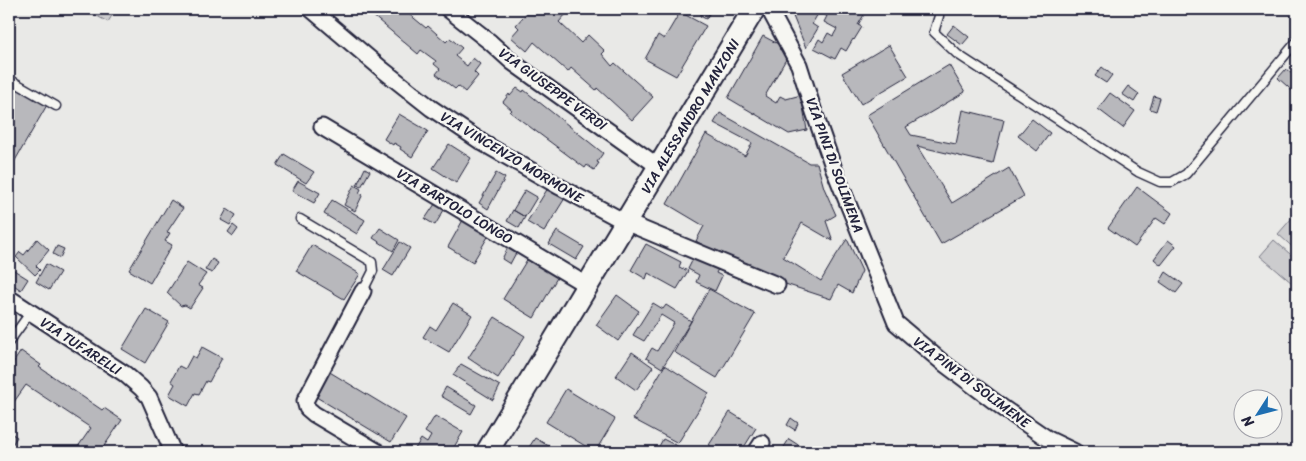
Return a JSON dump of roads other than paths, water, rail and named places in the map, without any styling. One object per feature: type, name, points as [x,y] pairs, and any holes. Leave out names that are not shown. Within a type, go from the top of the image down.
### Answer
[{"type":"street","name":"VIA VINCENZO MORMONE","points":[[311,9],[431,108],[522,166],[625,222]]},
{"type":"street","name":"VIA GIUSEPPE VERDI","points":[[448,9],[512,62],[660,167]]},
{"type":"street","name":"VIA ALESSANDRO MANZONI","points":[[625,222],[754,9]]},
{"type":"street","name":"VIA PINI DI SOLIMENA","points":[[769,9],[799,64],[834,169],[896,323]]},
{"type":"street","name":"VIA BARTOLO LONGO","points":[[322,127],[588,286]]},
{"type":"street","points":[[487,452],[625,222],[777,285]]},
{"type":"street","points":[[363,291],[305,401],[307,408],[314,414],[378,452]]},
{"type":"street","name":"VIA TUFARELLI","points":[[9,298],[125,374],[141,388],[149,397],[173,452]]},
{"type":"street","name":"VIA PINI DI SOLIMENE","points":[[896,323],[942,362],[1003,408],[1048,440],[1075,452]]},
{"type":"lane","points":[[939,9],[934,32],[957,54],[1122,162],[1160,182],[1172,182],[1186,174],[1297,41]]},
{"type":"lane","points":[[9,79],[56,106]]},
{"type":"lane","points":[[300,219],[372,262],[373,271],[363,291]]},
{"type":"lane","points":[[9,342],[30,312]]}]
